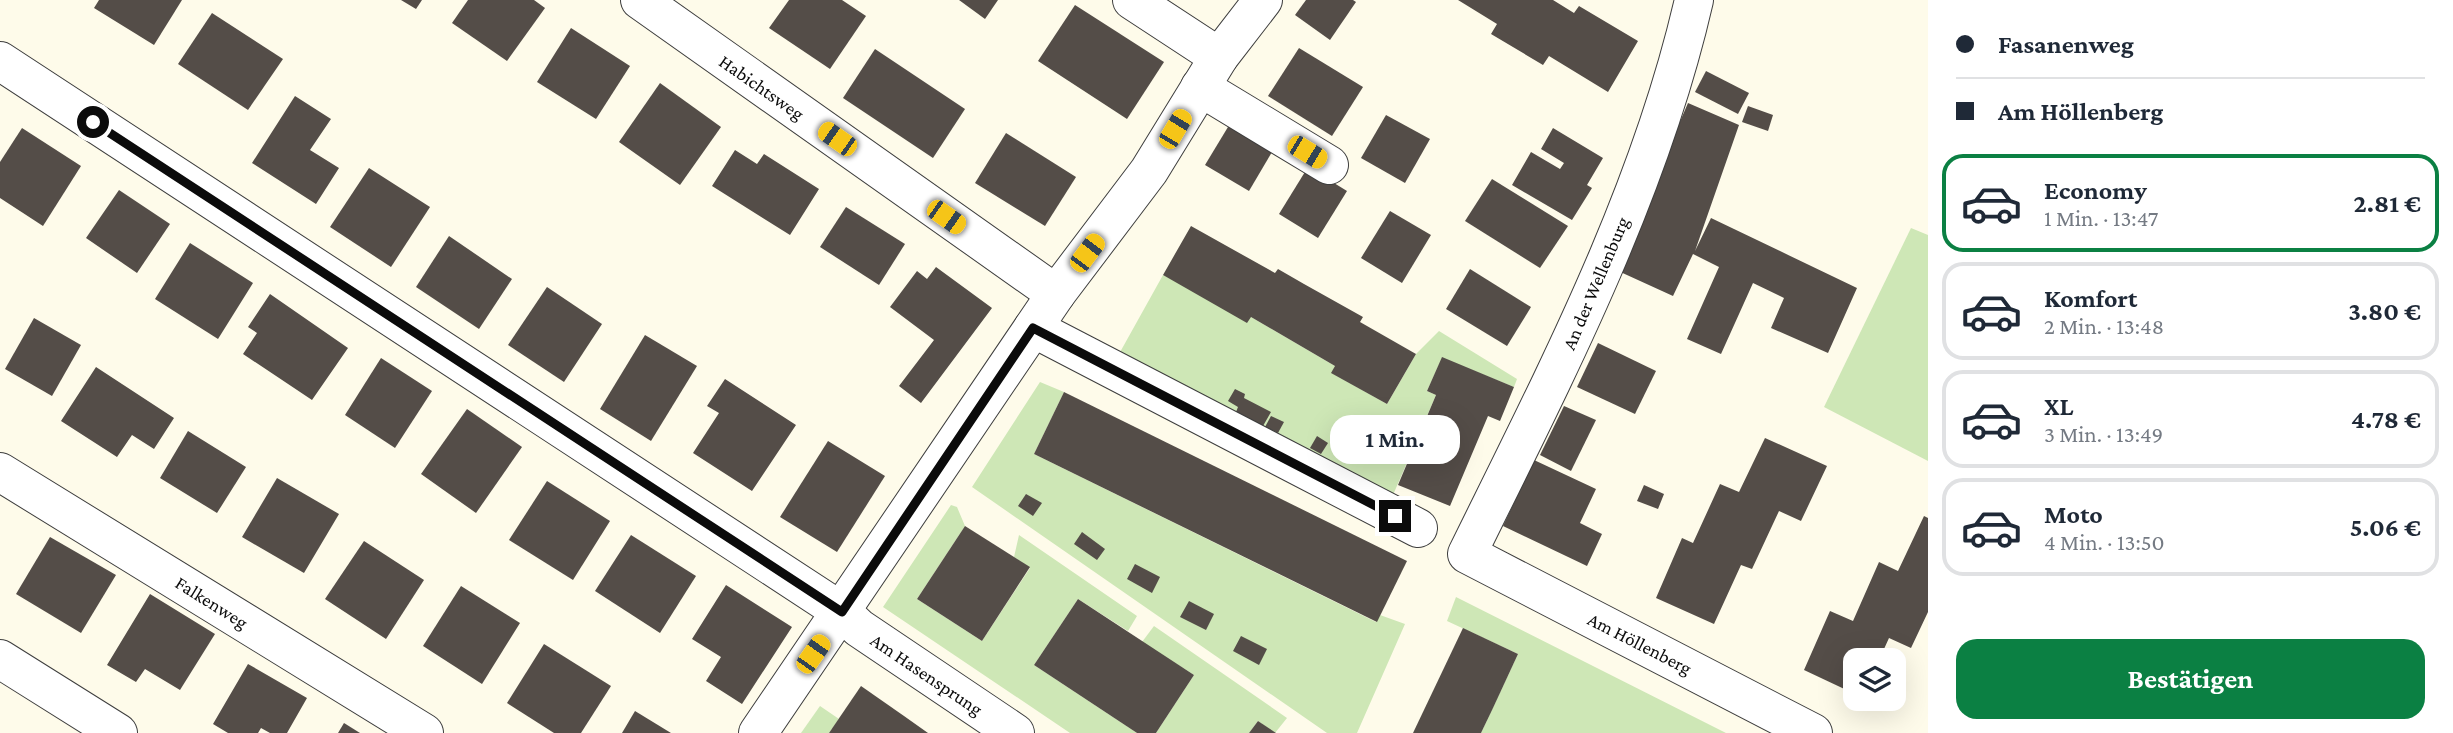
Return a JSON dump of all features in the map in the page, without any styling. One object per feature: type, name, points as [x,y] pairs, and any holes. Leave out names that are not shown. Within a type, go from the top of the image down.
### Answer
[{"type":"street","name":"Habichtsweg","points":[[640,0],[1056,294]]},
{"type":"street","points":[[1132,0],[1209,72],[1329,165]]},
{"type":"street","points":[[758,733],[1056,294],[1149,171],[1209,72],[1264,0]]},
{"type":"street","name":"An der Wellenburg","points":[[1467,554],[1587,309],[1641,173],[1683,46],[1694,0]]},
{"type":"street","name":"Am Hasensprung","points":[[0,61],[842,612],[859,628],[1015,733]]},
{"type":"street","points":[[1033,328],[1418,528]]},
{"type":"street","name":"Falkenweg","points":[[0,472],[424,733]]},
{"type":"street","name":"Am Höllenberg","points":[[1467,554],[1813,733]]},
{"type":"street","points":[[0,659],[118,733]]},
{"type":"green space","points":[[1911,228],[1928,235],[1928,461],[1824,407]]},
{"type":"green space","points":[[1163,275],[1251,317],[1335,366],[1332,373],[1387,404],[1416,354],[1439,331],[1517,379],[1514,387],[1442,358],[1427,391],[1436,395],[1393,495],[1119,354]]},
{"type":"green space","points":[[1040,382],[1064,392],[1034,454],[1376,622],[1380,615],[1405,624],[1357,733],[1327,733],[972,487]]},
{"type":"green space","points":[[951,505],[957,507],[965,526],[917,599],[982,641],[1030,568],[1014,557],[1019,535],[1137,616],[1128,631],[1078,599],[1034,665],[1137,733],[1070,733],[883,607]]},
{"type":"green space","points":[[1456,597],[1726,733],[1481,733],[1518,654],[1447,621]]},
{"type":"green space","points":[[1154,626],[1287,718],[1275,733],[1258,721],[1249,733],[1156,733],[1194,675],[1142,642]]},
{"type":"green space","points":[[820,706],[839,719],[829,733],[801,733]]},
{"type":"building","points":[[99,0],[182,0],[154,45],[94,8]]},
{"type":"building","points":[[401,0],[422,0],[416,9]]},
{"type":"building","points":[[468,0],[534,0],[545,8],[507,61],[452,23]]},
{"type":"building","points":[[789,0],[842,0],[866,16],[830,69],[769,28]]},
{"type":"building","points":[[959,0],[998,0],[985,19]]},
{"type":"building","points":[[1306,0],[1356,2],[1330,40],[1295,15]]},
{"type":"building","points":[[1458,0],[1553,0],[1574,13],[1579,6],[1638,41],[1608,92],[1549,56],[1543,65],[1491,34],[1497,24]]},
{"type":"building","points":[[1075,5],[1164,62],[1127,119],[1038,61]]},
{"type":"building","points":[[212,13],[283,59],[248,110],[178,64]]},
{"type":"building","points":[[571,28],[630,66],[596,119],[537,82]]},
{"type":"building","points":[[1299,48],[1363,87],[1332,136],[1268,96]]},
{"type":"building","points":[[875,49],[965,109],[933,158],[843,98]]},
{"type":"building","points":[[1706,71],[1749,93],[1738,114],[1695,92]]},
{"type":"building","points":[[660,83],[721,127],[680,185],[619,142]]},
{"type":"building","points":[[295,96],[331,119],[310,150],[339,168],[316,204],[252,163]]},
{"type":"building","points":[[1688,103],[1739,125],[1695,251],[1711,218],[1857,288],[1828,353],[1771,328],[1784,298],[1753,283],[1721,354],[1687,339],[1719,267],[1693,254],[1673,296],[1616,270]]},
{"type":"building","points":[[1748,106],[1773,115],[1768,131],[1742,122]]},
{"type":"building","points":[[1386,115],[1430,139],[1405,183],[1361,158]]},
{"type":"building","points":[[1231,122],[1275,147],[1249,191],[1205,165]]},
{"type":"building","points":[[22,128],[81,166],[43,226],[0,198],[0,162]]},
{"type":"building","points":[[1553,128],[1603,158],[1587,185],[1592,188],[1572,220],[1512,185],[1531,152],[1560,169],[1564,163],[1541,149]]},
{"type":"building","points":[[1006,133],[1076,177],[1045,226],[975,183]]},
{"type":"building","points":[[735,150],[757,164],[764,154],[819,189],[790,235],[712,186]]},
{"type":"building","points":[[1308,167],[1347,191],[1318,238],[1279,214]]},
{"type":"building","points":[[369,168],[430,207],[391,267],[330,227]]},
{"type":"building","points":[[1492,179],[1568,226],[1540,268],[1465,221]]},
{"type":"building","points":[[119,190],[170,224],[137,273],[86,238]]},
{"type":"building","points":[[846,207],[905,244],[879,285],[820,247]]},
{"type":"building","points":[[1390,211],[1431,235],[1402,283],[1361,258]]},
{"type":"building","points":[[1191,226],[1275,273],[1278,269],[1363,317],[1360,322],[1416,354],[1387,404],[1331,373],[1335,366],[1251,317],[1247,323],[1163,275]]},
{"type":"building","points":[[449,236],[512,279],[479,329],[416,287]]},
{"type":"building","points":[[190,243],[253,283],[218,339],[155,299]]},
{"type":"building","points":[[936,267],[992,308],[921,403],[899,386],[934,340],[890,307],[917,271],[927,279]]},
{"type":"building","points":[[1470,269],[1531,307],[1507,346],[1446,309]]},
{"type":"building","points":[[547,287],[602,324],[564,382],[508,345]]},
{"type":"building","points":[[270,294],[348,348],[312,400],[243,354],[257,333],[248,327]]},
{"type":"building","points":[[34,318],[81,345],[52,396],[5,369]]},
{"type":"building","points":[[645,335],[697,366],[651,441],[600,409]]},
{"type":"building","points":[[1598,343],[1656,371],[1635,414],[1577,387]]},
{"type":"building","points":[[1442,357],[1514,387],[1500,421],[1488,416],[1450,506],[1398,485],[1436,395],[1427,391]]},
{"type":"building","points":[[381,358],[432,391],[395,448],[345,415]]},
{"type":"building","points":[[96,367],[174,418],[154,449],[132,435],[117,457],[61,421]]},
{"type":"building","points":[[725,379],[796,425],[752,491],[693,453],[719,413],[707,406]]},
{"type":"building","points":[[1235,389],[1245,394],[1244,398],[1271,412],[1263,426],[1236,412],[1238,407],[1228,401]]},
{"type":"building","points":[[1064,392],[1407,561],[1377,622],[1034,454]]},
{"type":"building","points":[[1564,406],[1596,420],[1571,471],[1540,455]]},
{"type":"building","points":[[467,409],[522,447],[476,513],[421,474]]},
{"type":"building","points":[[1271,416],[1284,422],[1278,433],[1265,427]]},
{"type":"building","points":[[188,431],[246,467],[217,513],[160,478]]},
{"type":"building","points":[[1317,436],[1328,443],[1321,454],[1310,448]]},
{"type":"building","points":[[1765,438],[1827,466],[1801,521],[1779,511],[1752,569],[1741,565],[1714,624],[1656,598],[1682,538],[1693,543],[1720,484],[1739,492]]},
{"type":"building","points":[[828,441],[885,476],[837,552],[780,517]]},
{"type":"building","points":[[1534,460],[1596,489],[1580,523],[1602,534],[1587,566],[1503,526]]},
{"type":"building","points":[[277,478],[339,514],[304,573],[242,537]]},
{"type":"building","points":[[547,481],[610,521],[573,580],[509,540]]},
{"type":"building","points":[[1644,485],[1664,494],[1658,509],[1637,501]]},
{"type":"building","points":[[1026,494],[1042,503],[1033,516],[1018,506]]},
{"type":"building","points":[[1924,516],[1928,518],[1928,612],[1911,648],[1889,638],[1884,648],[1843,648],[1843,688],[1804,670],[1830,611],[1853,621],[1879,562],[1898,571]]},
{"type":"building","points":[[965,526],[1030,567],[982,641],[917,599]]},
{"type":"building","points":[[1082,532],[1105,549],[1097,560],[1074,544]]},
{"type":"building","points":[[631,535],[696,576],[660,633],[595,591]]},
{"type":"building","points":[[50,537],[116,575],[81,633],[16,594]]},
{"type":"building","points":[[364,541],[424,580],[386,639],[325,599]]},
{"type":"building","points":[[1135,564],[1160,577],[1152,593],[1127,579]]},
{"type":"building","points":[[726,585],[792,627],[742,704],[706,681],[721,657],[692,639]]},
{"type":"building","points":[[461,586],[520,623],[482,684],[423,646]]},
{"type":"building","points":[[150,594],[215,634],[180,690],[145,669],[136,682],[107,665]]},
{"type":"building","points":[[1078,599],[1194,675],[1156,733],[1137,733],[1034,665]]},
{"type":"building","points":[[1189,601],[1214,614],[1206,630],[1180,617]]},
{"type":"building","points":[[1463,628],[1518,654],[1493,708],[1481,733],[1413,733]]},
{"type":"building","points":[[1241,636],[1267,649],[1259,665],[1233,651]]},
{"type":"building","points":[[544,644],[611,686],[581,733],[554,733],[507,703]]},
{"type":"building","points":[[248,664],[307,698],[287,733],[270,733],[261,728],[258,733],[228,733],[213,724]]},
{"type":"building","points":[[861,686],[904,716],[928,733],[829,733]]},
{"type":"building","points":[[635,711],[671,733],[622,733]]},
{"type":"building","points":[[1258,721],[1276,733],[1249,733]]},
{"type":"building","points":[[344,723],[360,733],[338,733]]},
{"type":"route","points":[[93,122],[842,612],[1033,328],[1395,516]]}]
